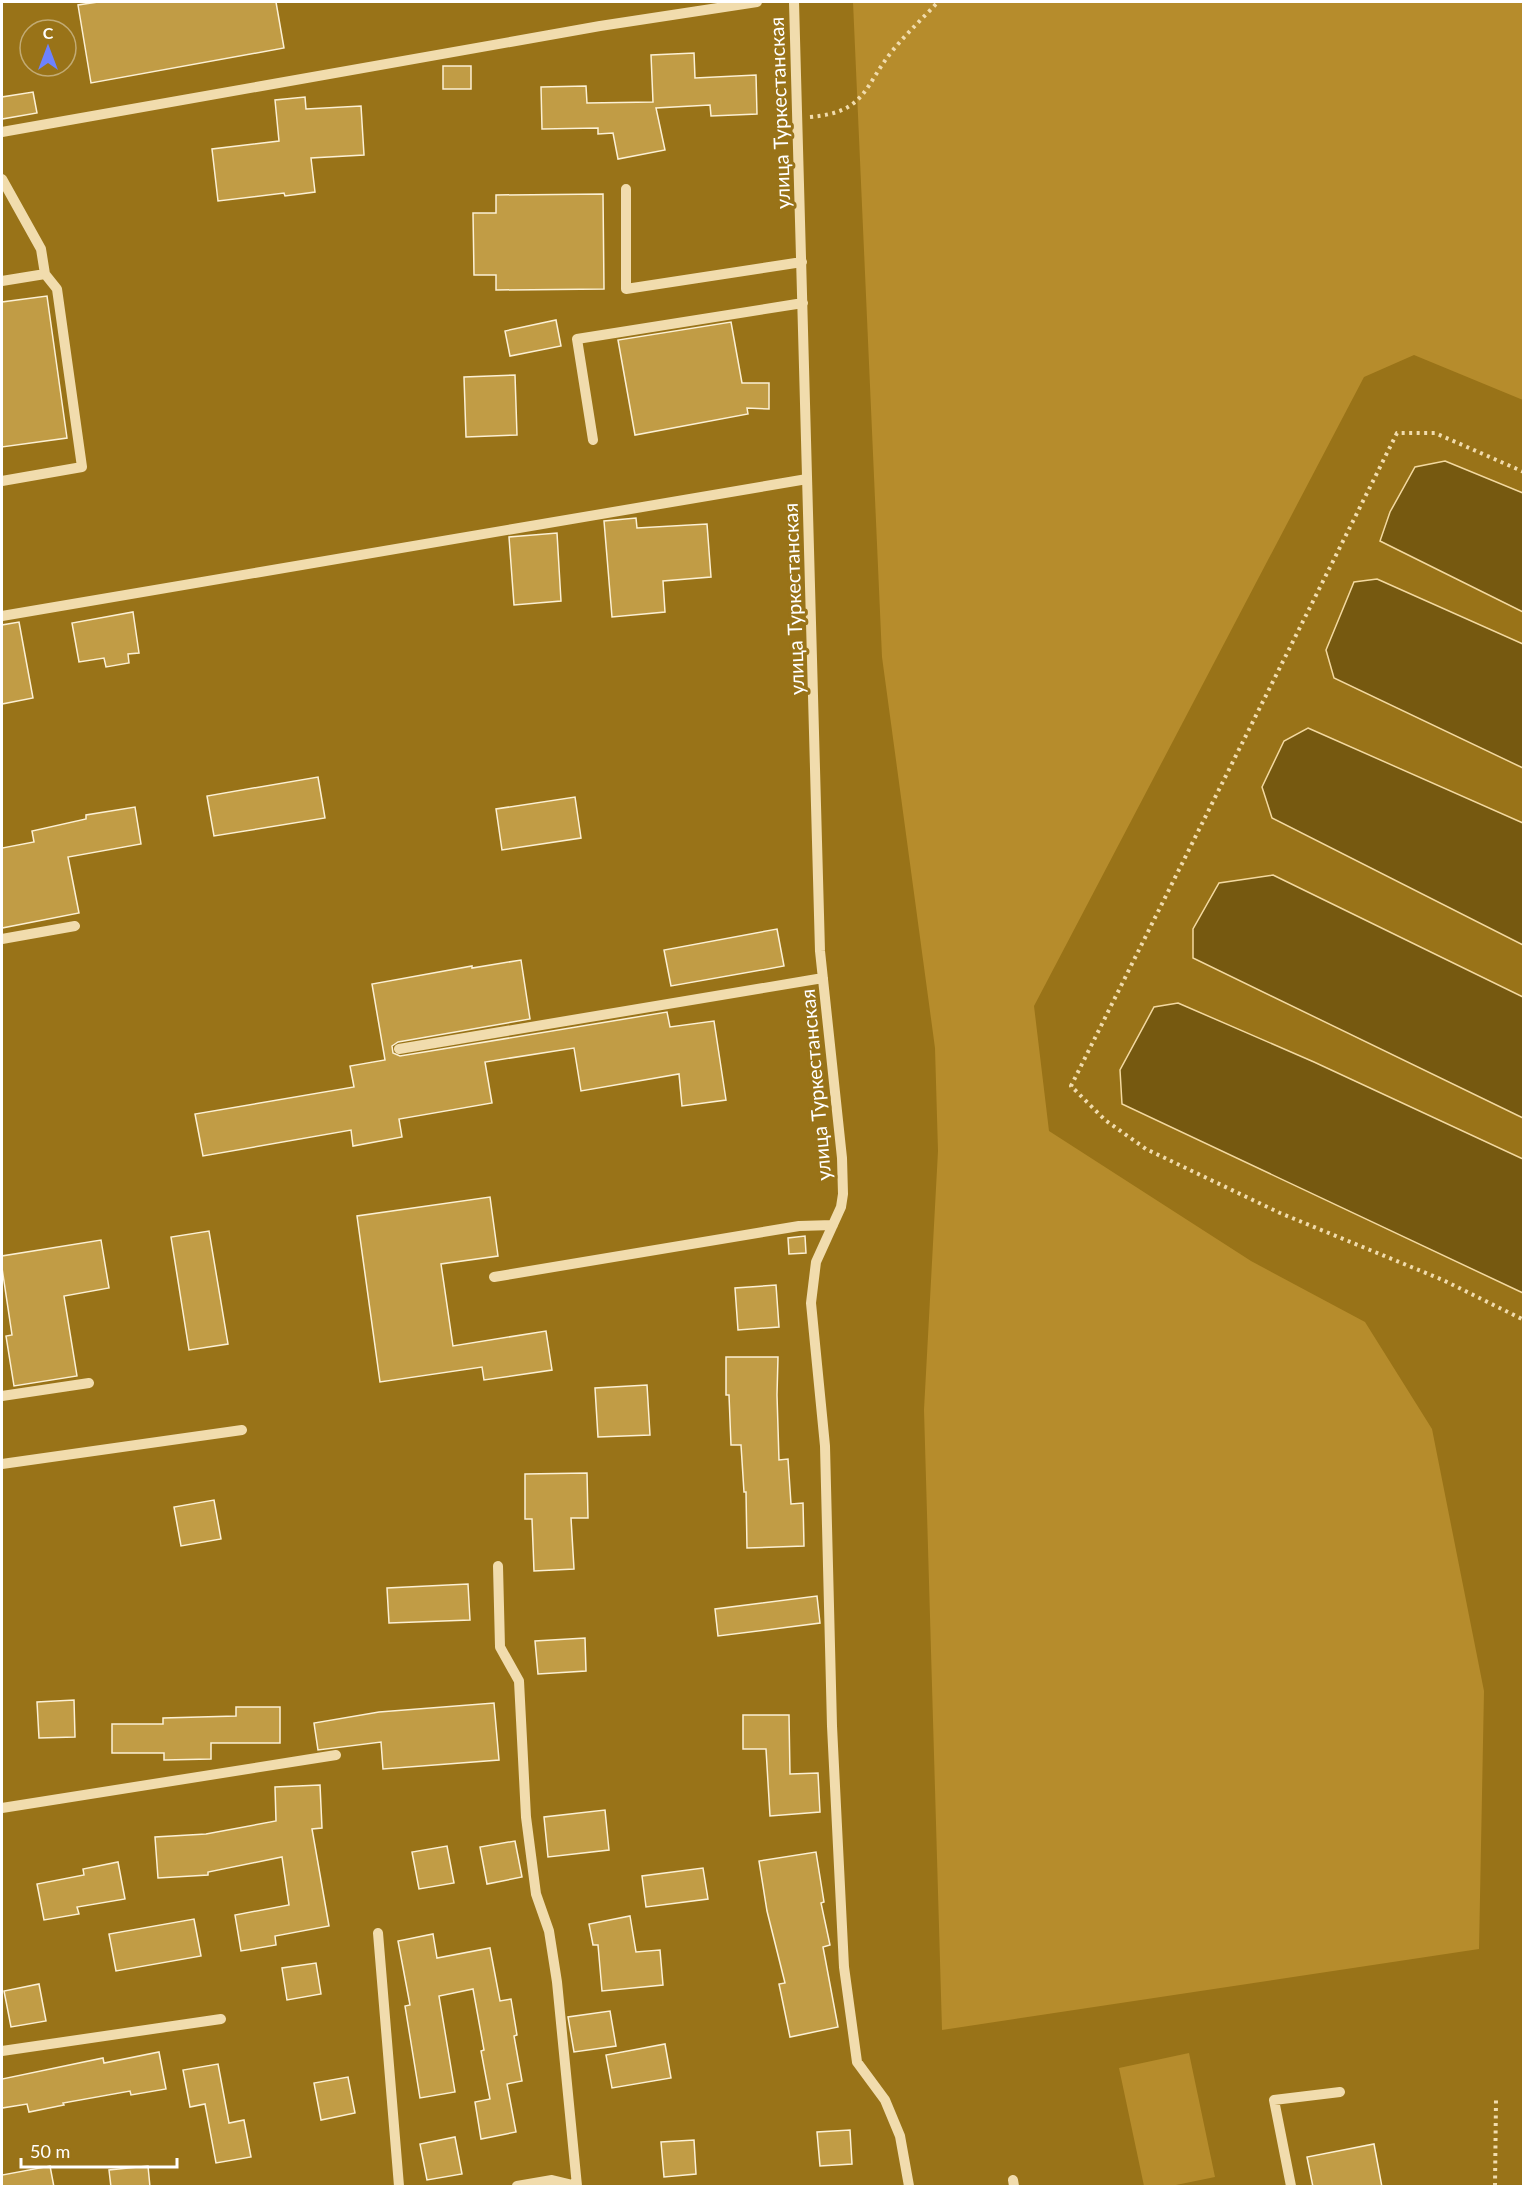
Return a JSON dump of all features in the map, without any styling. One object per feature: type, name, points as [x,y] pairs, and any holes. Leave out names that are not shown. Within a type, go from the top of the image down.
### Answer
[{"type":"street","points":[[2,132],[600,26],[757,2]]},
{"type":"street","name":"улица Туркестанская","points":[[794,2],[820,951],[842,1158],[843,1194],[841,1207],[823,1242],[816,1262],[812,1303],[825,1446],[832,1726],[844,1967],[857,2062],[885,2100],[900,2136],[909,2187]]},
{"type":"street","points":[[2,180],[41,249],[45,274],[57,289],[82,467],[2,481]]},
{"type":"street","points":[[626,189],[626,289],[802,262]]},
{"type":"street","points":[[2,281],[45,274]]},
{"type":"street","points":[[593,440],[578,339],[803,303]]},
{"type":"street","points":[[2,616],[807,479]]},
{"type":"street","points":[[2,939],[75,926]]},
{"type":"street","points":[[399,1049],[823,978]]},
{"type":"street","points":[[494,1277],[799,1226],[833,1225]]},
{"type":"street","points":[[2,1396],[88,1383]]},
{"type":"street","points":[[2,1464],[242,1430]]},
{"type":"street","points":[[498,1566],[500,1647],[519,1681],[526,1817],[536,1894],[549,1930],[557,1982],[577,2186],[552,2180],[517,2187]]},
{"type":"street","points":[[2,1808],[336,1755]]},
{"type":"street","points":[[378,1933],[399,2187]]},
{"type":"street","points":[[2,2051],[221,2019]]},
{"type":"street","points":[[1291,2187],[1274,2100],[1340,2092]]},
{"type":"path","points":[[798,118],[822,116],[850,108],[870,86],[892,51],[938,2]]},
{"type":"path","points":[[1524,472],[1435,433],[1397,433],[1071,1086],[1105,1120],[1146,1149],[1280,1213],[1443,1280],[1524,1320]]},
{"type":"path","points":[[1495,2187],[1496,2100]]},
{"type":"shaded area","points":[[853,2],[1523,2],[1523,400],[1414,355],[1364,377],[1034,1006],[1049,1131],[1251,1261],[1365,1322],[1432,1429],[1484,1691],[1479,1949],[942,2030],[924,1410],[938,1151],[935,1048],[882,657]]},
{"type":"shaded area","points":[[1445,461],[1523,493],[1523,612],[1380,541],[1390,512],[1415,467]]},
{"type":"shaded area","points":[[1377,579],[1523,644],[1523,768],[1334,678],[1326,650],[1354,582]]},
{"type":"shaded area","points":[[1308,728],[1523,823],[1523,945],[1272,818],[1262,787],[1284,741]]},
{"type":"shaded area","points":[[1273,875],[1523,997],[1523,1118],[1193,958],[1193,929],[1219,883]]},
{"type":"shaded area","points":[[1178,1003],[1314,1062],[1523,1159],[1523,1293],[1122,1104],[1120,1070],[1154,1007]]},
{"type":"shaded area","points":[[1189,2053],[1215,2177],[1171,2186],[1144,2186],[1119,2068]]},
{"type":"building","points":[[98,2],[276,2],[284,48],[91,83],[78,5]]},
{"type":"building","points":[[694,53],[695,78],[756,75],[757,114],[711,116],[710,105],[656,108],[665,150],[618,159],[613,133],[598,134],[598,128],[542,129],[541,87],[586,86],[587,103],[653,102],[651,55]]},
{"type":"building","points":[[443,66],[471,66],[471,89],[443,89]]},
{"type":"building","points":[[33,92],[37,113],[2,119],[2,97]]},
{"type":"building","points":[[305,97],[306,109],[361,106],[364,155],[311,158],[315,192],[285,196],[284,193],[218,201],[212,149],[279,141],[275,100]]},
{"type":"building","points":[[603,194],[604,289],[496,290],[496,275],[474,275],[473,213],[496,213],[496,195]]},
{"type":"building","points":[[47,296],[67,438],[2,447],[2,302]]},
{"type":"building","points":[[556,320],[561,346],[510,356],[505,331]]},
{"type":"building","points":[[731,322],[742,383],[769,383],[769,409],[747,408],[748,414],[635,435],[618,340]]},
{"type":"building","points":[[515,375],[517,435],[466,437],[464,377]]},
{"type":"building","points":[[636,518],[637,528],[707,524],[711,577],[663,581],[665,612],[612,617],[604,521]]},
{"type":"building","points":[[557,533],[561,601],[514,605],[509,537]]},
{"type":"building","points":[[133,612],[139,653],[128,654],[129,663],[106,667],[104,658],[79,662],[72,623]]},
{"type":"building","points":[[19,622],[33,698],[2,704],[2,625]]},
{"type":"building","points":[[318,777],[325,818],[214,836],[207,796]]},
{"type":"building","points":[[575,797],[581,838],[502,850],[496,809]]},
{"type":"building","points":[[135,807],[141,844],[68,857],[79,913],[2,928],[2,848],[34,842],[32,831],[86,819],[86,815]]},
{"type":"building","points":[[777,929],[784,966],[671,986],[664,950]]},
{"type":"building","points":[[521,960],[530,1019],[398,1042],[392,1046],[393,1053],[400,1056],[667,1012],[670,1027],[714,1021],[726,1100],[682,1106],[679,1074],[581,1091],[574,1048],[485,1062],[492,1103],[399,1119],[402,1137],[353,1146],[351,1130],[203,1156],[195,1114],[354,1087],[350,1066],[385,1060],[372,984],[472,966],[472,968]]},
{"type":"building","points":[[490,1197],[498,1256],[441,1264],[453,1346],[546,1331],[552,1370],[484,1380],[482,1367],[380,1382],[357,1216]]},
{"type":"building","points":[[209,1231],[228,1344],[189,1350],[171,1237]]},
{"type":"building","points":[[805,1236],[806,1253],[789,1254],[788,1238]]},
{"type":"building","points":[[101,1240],[109,1288],[64,1296],[77,1376],[14,1386],[6,1336],[12,1335],[2,1256]]},
{"type":"building","points":[[776,1285],[779,1327],[738,1330],[735,1288]]},
{"type":"building","points":[[726,1357],[778,1357],[779,1460],[788,1459],[791,1504],[803,1503],[804,1546],[747,1548],[746,1492],[744,1492],[741,1445],[731,1445],[729,1395],[726,1395]]},
{"type":"building","points":[[647,1385],[650,1435],[598,1437],[595,1388]]},
{"type":"building","points":[[587,1473],[588,1518],[571,1518],[574,1569],[534,1571],[532,1519],[525,1519],[525,1474]]},
{"type":"building","points":[[214,1500],[221,1539],[181,1546],[174,1507]]},
{"type":"building","points":[[468,1584],[470,1620],[389,1623],[387,1588]]},
{"type":"building","points":[[817,1596],[820,1623],[718,1636],[715,1609]]},
{"type":"building","points":[[585,1638],[586,1671],[538,1674],[535,1641]]},
{"type":"building","points":[[74,1700],[75,1737],[39,1738],[37,1702]]},
{"type":"building","points":[[494,1703],[499,1760],[383,1769],[381,1742],[318,1750],[314,1723],[379,1712]]},
{"type":"building","points":[[236,1707],[280,1707],[280,1743],[211,1743],[211,1759],[164,1760],[164,1753],[112,1753],[112,1724],[163,1724],[163,1718],[236,1716]]},
{"type":"building","points":[[743,1715],[789,1715],[790,1774],[818,1773],[820,1812],[770,1816],[766,1749],[743,1749]]},
{"type":"building","points":[[320,1785],[322,1828],[312,1829],[329,1926],[275,1936],[276,1945],[241,1951],[235,1915],[289,1905],[282,1857],[208,1872],[208,1875],[158,1878],[155,1837],[206,1834],[276,1821],[275,1787]]},
{"type":"building","points":[[605,1810],[609,1850],[548,1857],[544,1817]]},
{"type":"building","points":[[515,1841],[522,1877],[487,1884],[480,1847]]},
{"type":"building","points":[[447,1846],[454,1883],[419,1889],[412,1852]]},
{"type":"building","points":[[816,1852],[824,1902],[821,1903],[830,1945],[823,1947],[838,2027],[790,2037],[779,1984],[785,1983],[767,1911],[759,1861]]},
{"type":"building","points":[[118,1862],[125,1899],[77,1907],[79,1914],[44,1920],[37,1884],[84,1875],[83,1869]]},
{"type":"building","points":[[703,1868],[708,1899],[646,1907],[642,1876]]},
{"type":"building","points":[[630,1916],[636,1952],[660,1950],[663,1985],[602,1991],[598,1945],[593,1945],[589,1924]]},
{"type":"building","points":[[194,1919],[201,1956],[116,1971],[109,1934]]},
{"type":"building","points":[[433,1934],[437,1958],[490,1948],[500,2001],[511,1999],[517,2035],[514,2036],[522,2081],[507,2084],[516,2132],[481,2139],[475,2102],[490,2099],[473,1989],[439,1996],[455,2092],[420,2098],[405,2006],[410,2005],[398,1941]]},
{"type":"building","points":[[316,1963],[321,1994],[287,2000],[282,1968]]},
{"type":"building","points":[[39,1984],[46,2021],[11,2027],[4,1991]]},
{"type":"building","points":[[610,2011],[616,2046],[574,2052],[568,2017]]},
{"type":"building","points":[[665,2044],[671,2078],[612,2088],[606,2055]]},
{"type":"building","points":[[159,2052],[166,2089],[131,2095],[130,2091],[63,2103],[64,2105],[29,2112],[27,2104],[2,2108],[2,2079],[103,2058],[104,2063]]},
{"type":"building","points":[[218,2064],[229,2123],[244,2120],[251,2157],[216,2163],[205,2104],[190,2107],[183,2070]]},
{"type":"building","points":[[348,2077],[355,2113],[321,2120],[314,2083]]},
{"type":"building","points":[[850,2130],[852,2164],[820,2166],[817,2132]]},
{"type":"building","points":[[455,2137],[462,2174],[427,2180],[420,2144]]},
{"type":"building","points":[[694,2140],[696,2174],[664,2177],[661,2142]]},
{"type":"building","points":[[1374,2144],[1382,2187],[1313,2187],[1307,2157]]},
{"type":"building","points":[[50,2166],[54,2187],[2,2187],[2,2175]]},
{"type":"building","points":[[148,2166],[150,2187],[111,2187],[109,2170]]}]
